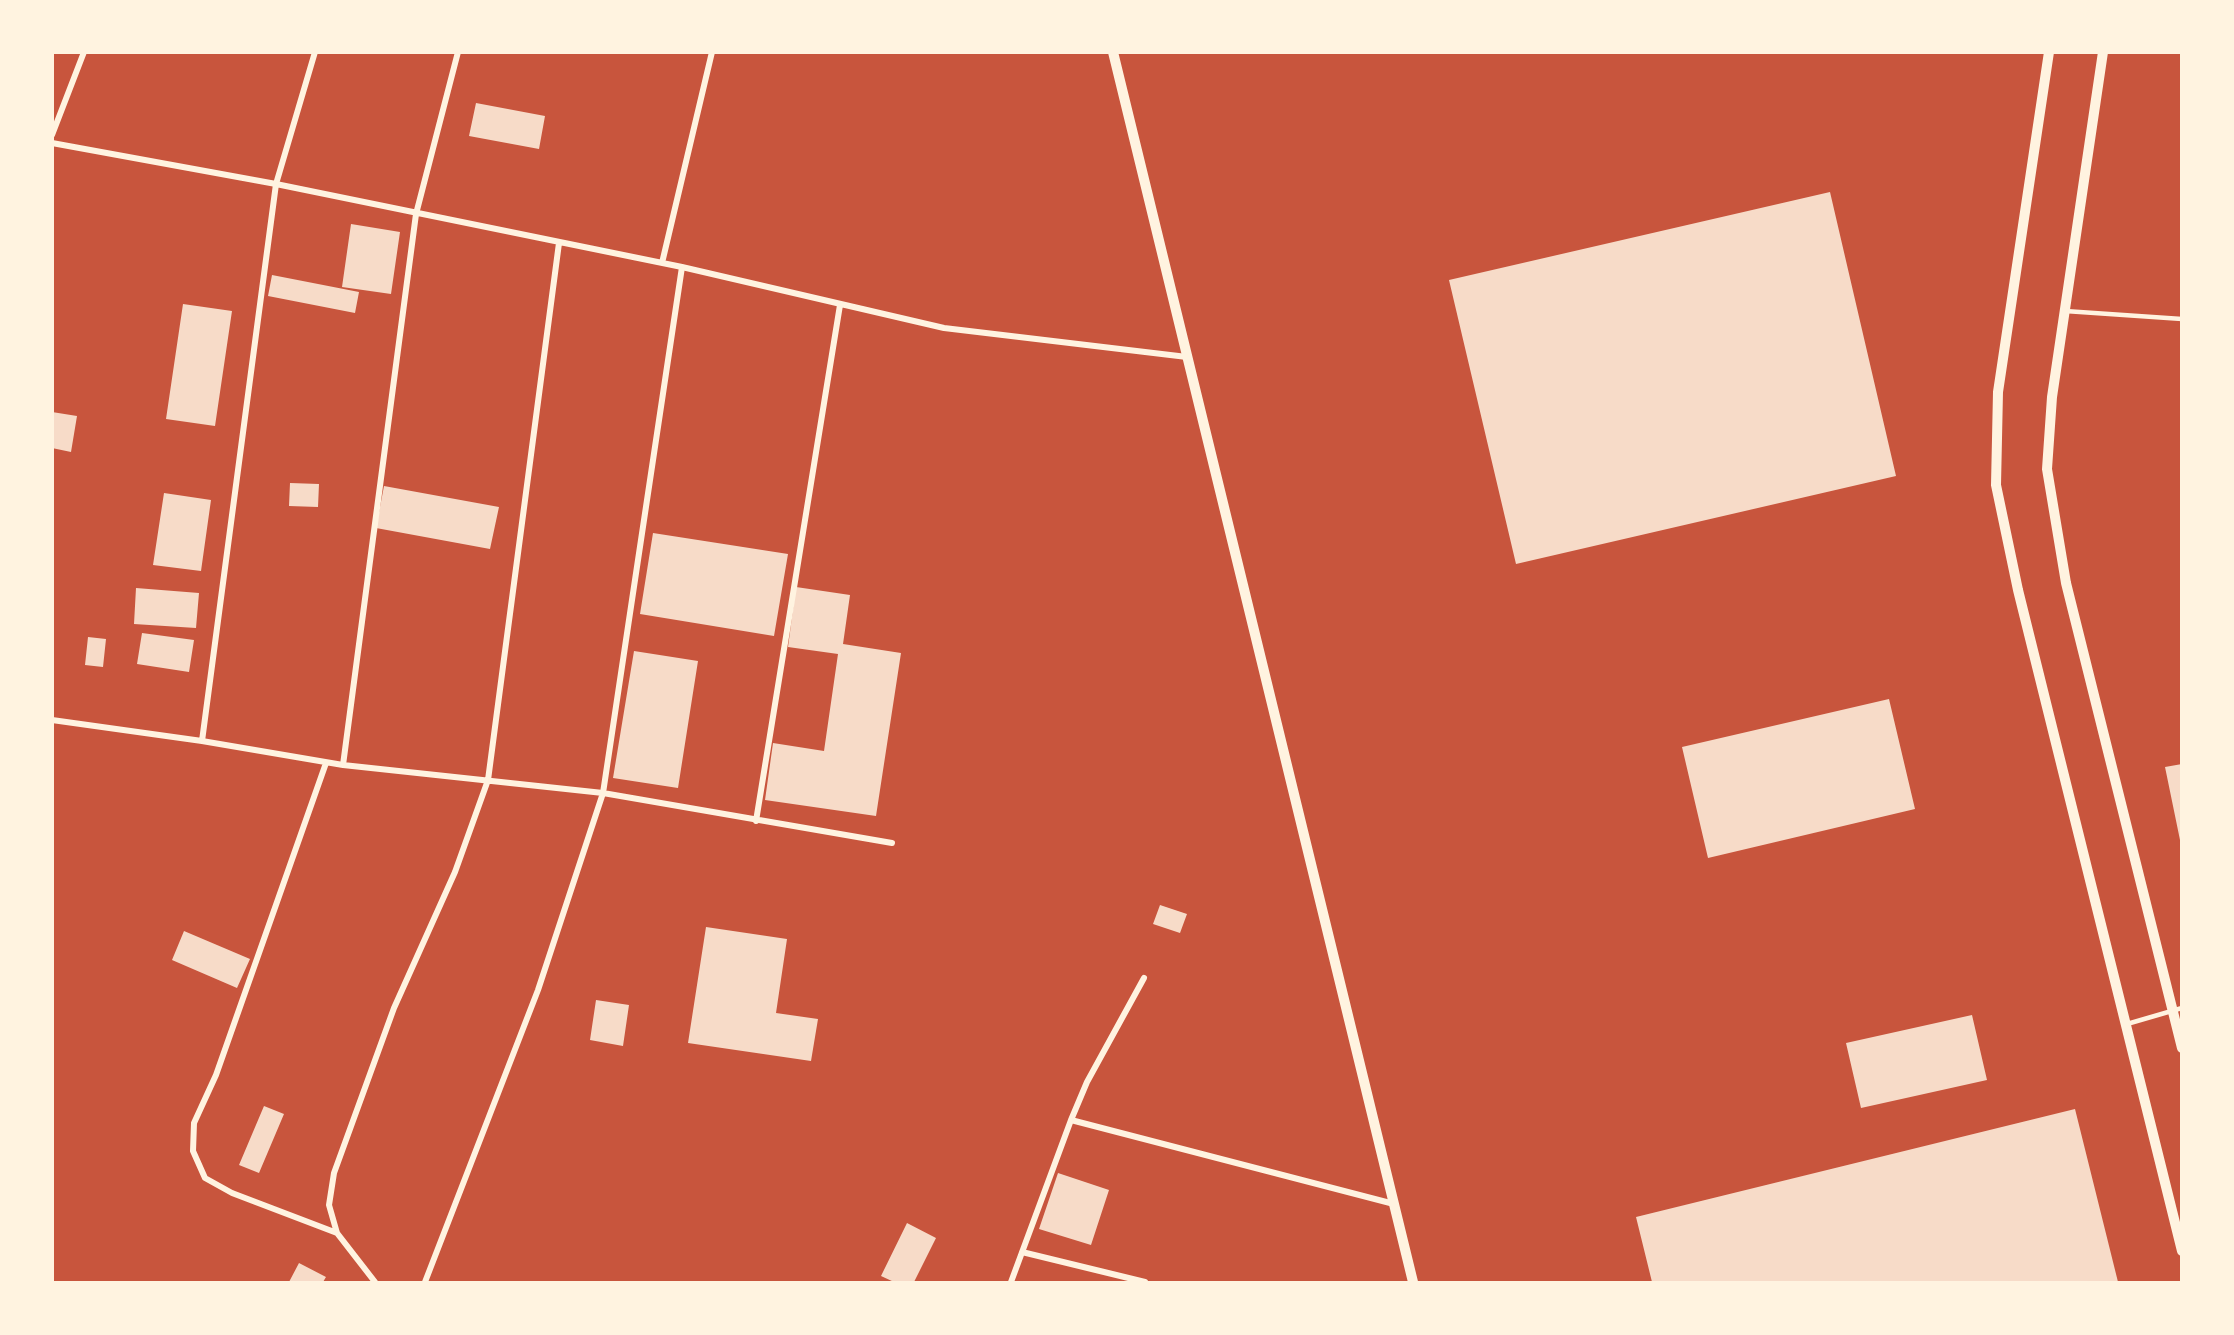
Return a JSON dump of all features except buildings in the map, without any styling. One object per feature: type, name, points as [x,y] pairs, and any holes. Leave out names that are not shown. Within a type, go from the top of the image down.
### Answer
[{"type":"street","points":[[52,135],[84,52]]},
{"type":"street","points":[[202,741],[276,184],[315,52]]},
{"type":"street","points":[[343,765],[417,214],[458,52]]},
{"type":"street","points":[[662,263],[712,52]]},
{"type":"street","points":[[1113,52],[1413,1282]]},
{"type":"street","points":[[2049,52],[1998,392],[1996,485],[2018,590],[2181,1251]]},
{"type":"street","points":[[2103,52],[2052,397],[2048,469],[2066,583],[2177,1009],[2181,1048]]},
{"type":"street","points":[[52,143],[276,184],[682,267],[944,328],[1188,358]]},
{"type":"street","points":[[375,1282],[337,1233],[330,1205],[334,1173],[394,1008],[455,872],[488,780],[559,243]]},
{"type":"street","points":[[425,1282],[538,990],[603,793],[682,267]]},
{"type":"street","points":[[756,821],[840,305]]},
{"type":"street","points":[[52,720],[202,741],[326,763],[603,793],[892,843]]},
{"type":"street","points":[[326,763],[216,1075],[194,1123],[193,1151],[205,1178],[232,1193],[337,1233]]},
{"type":"street","points":[[1011,1282],[1087,1082],[1144,978]]},
{"type":"street","points":[[1071,1120],[1395,1204]]},
{"type":"street","points":[[1022,1252],[1145,1282]]},
{"type":"lane","points":[[2064,311],[2181,319]]},
{"type":"lane","points":[[2124,1025],[2177,1009]]}]
